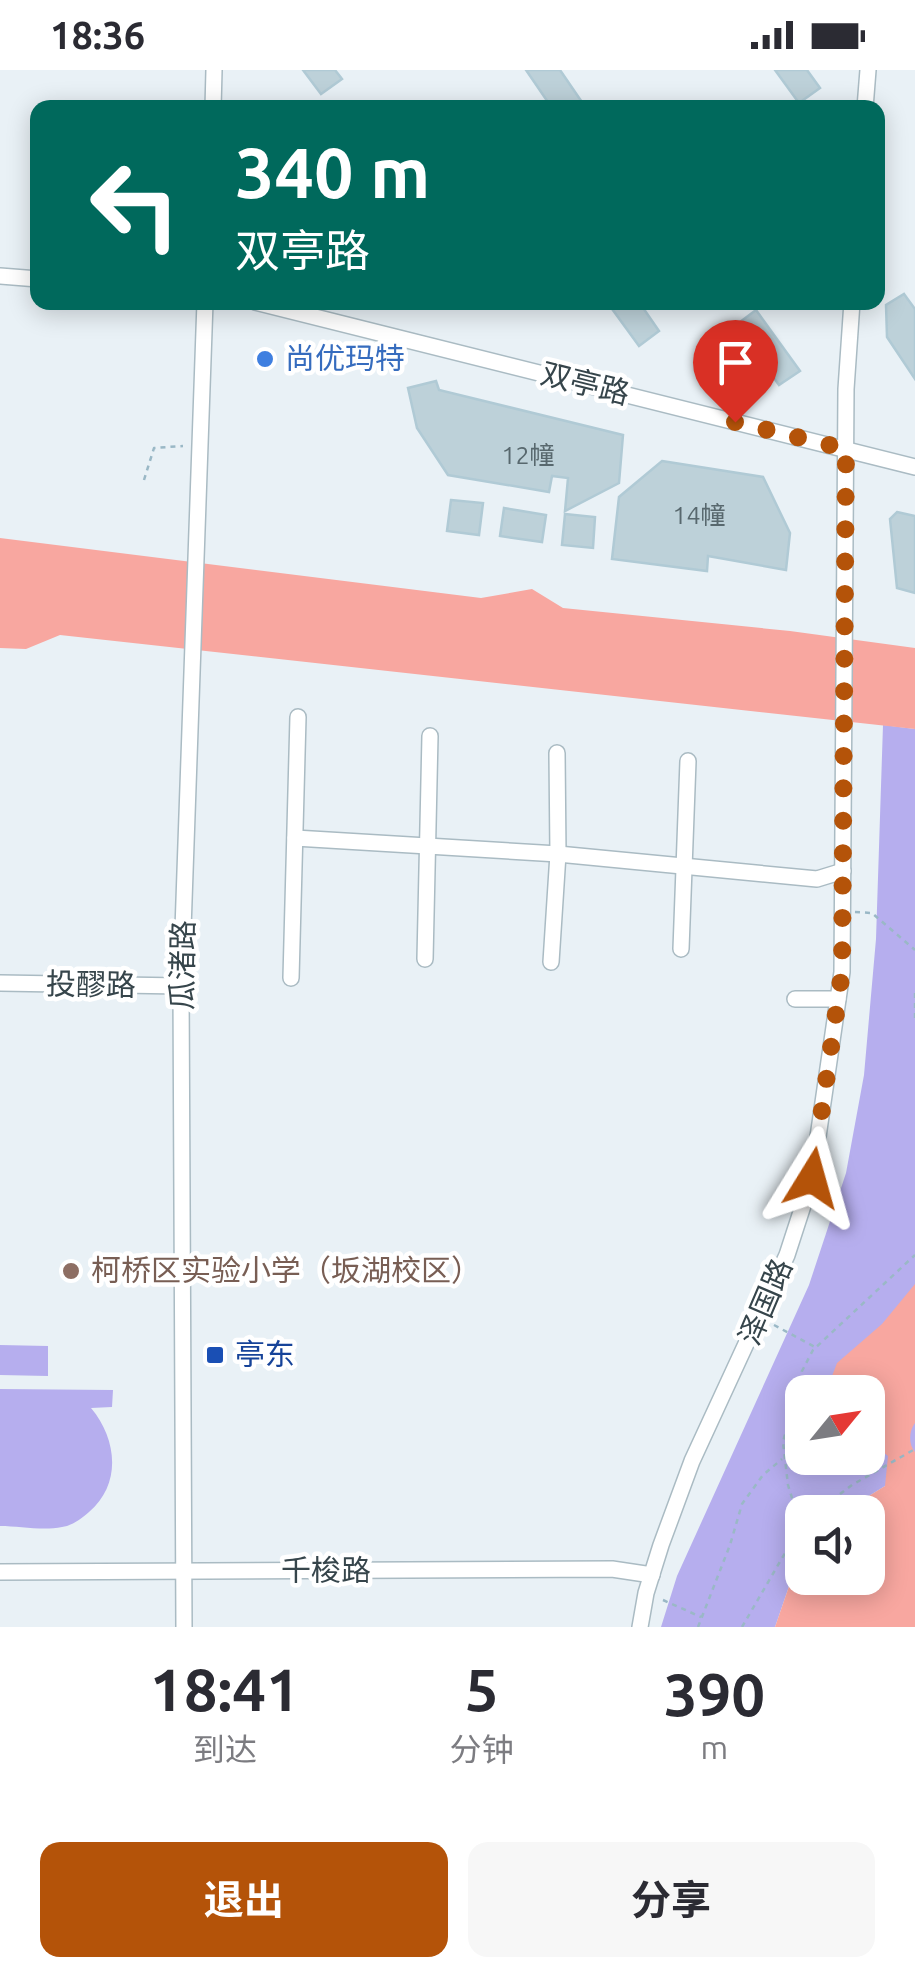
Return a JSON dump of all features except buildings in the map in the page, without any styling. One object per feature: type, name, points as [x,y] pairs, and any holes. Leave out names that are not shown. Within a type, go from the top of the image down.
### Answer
[{"type":"street","points":[[213,100],[214,70]]},
{"type":"street","points":[[866,100],[868,70]]},
{"type":"street","points":[[0,276],[30,278]]},
{"type":"street","name":"瓜渚路","points":[[184,1627],[181,986],[205,310]]},
{"type":"street","name":"双亭路","points":[[287,310],[915,467]]},
{"type":"street","name":"泽国路","points":[[640,1627],[646,1593],[692,1460],[787,1255],[812,1178],[842,972],[846,449],[852,310]]},
{"type":"street","points":[[291,978],[298,717]]},
{"type":"street","points":[[425,959],[430,736]]},
{"type":"street","points":[[551,962],[558,854],[557,753]]},
{"type":"street","points":[[681,949],[688,761]]},
{"type":"street","points":[[295,838],[558,854],[816,879],[842,872]]},
{"type":"street","name":"投醪路","points":[[0,983],[181,986]]},
{"type":"street","points":[[795,999],[838,999]]},
{"type":"street","name":"千梭路","points":[[0,1572],[612,1569],[652,1575]]},
{"type":"path","points":[[144,480],[154,448],[200,445]]},
{"type":"path","points":[[842,911],[872,913],[915,950]]},
{"type":"path","points":[[915,993],[915,1022]]},
{"type":"path","points":[[793,1495],[783,1458],[783,1442],[802,1370],[816,1348],[915,1255]]},
{"type":"path","points":[[759,1318],[816,1348]]},
{"type":"path","points":[[841,1495],[915,1450]]},
{"type":"path","points":[[698,1627],[742,1504],[762,1476],[783,1458]]},
{"type":"path","points":[[742,1627],[785,1555]]},
{"type":"path","points":[[646,1593],[702,1618]]},
{"type":"shaded area","points":[[0,538],[481,598],[532,589],[563,608],[915,648],[915,729],[60,635],[26,649],[0,648]]},
{"type":"shaded area","points":[[883,725],[915,729],[915,1476],[870,1495],[785,1495],[786,1595],[775,1627],[661,1627],[677,1576],[809,1285],[846,1173],[864,1075],[876,939]]},
{"type":"shaded area","points":[[915,1284],[915,1423],[910,1438],[915,1452],[915,1627],[775,1627],[786,1595],[885,1595],[885,1495],[870,1495],[885,1486],[885,1375],[832,1375],[837,1363],[882,1324]]},
{"type":"shaded area","points":[[0,1345],[48,1346],[48,1376],[0,1375]]},
{"type":"shaded area","points":[[0,1389],[113,1390],[112,1407],[91,1408],[106,1433],[111,1475],[100,1501],[73,1523],[47,1529],[0,1526]]},
{"type":"place","name":"尚优玛特","points":[[265,359]]},
{"type":"place","name":"柯桥区实验小学（坂湖校区）","points":[[71,1271]]},
{"type":"place","name":"亭东","points":[[215,1355]]},
{"type":"route","points":[[735,422],[846,449],[842,972],[812,1178]]}]
